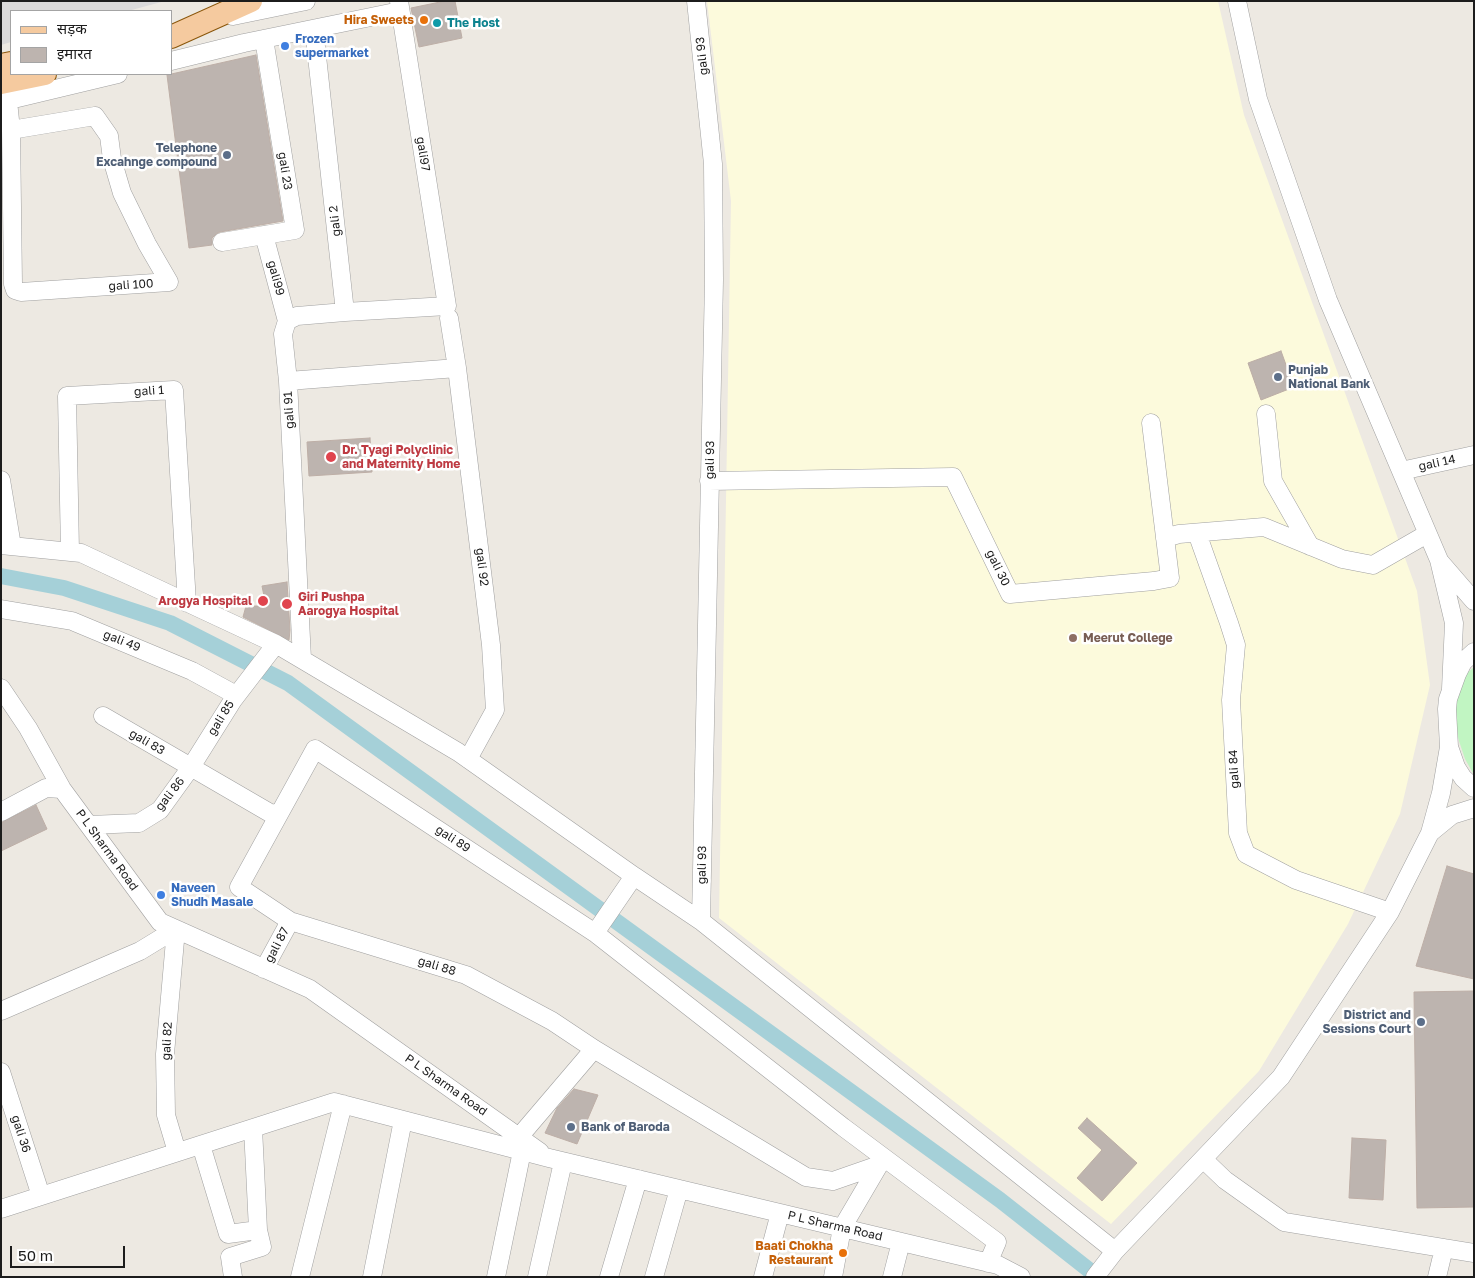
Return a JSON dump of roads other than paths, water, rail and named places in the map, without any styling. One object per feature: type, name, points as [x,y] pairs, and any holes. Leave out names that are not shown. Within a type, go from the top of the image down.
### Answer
[{"type":"main road","points":[[172,37],[251,1]]},
{"type":"main road","points":[[3,95],[43,75]]},
{"type":"street","points":[[208,21],[218,1]]},
{"type":"street","points":[[208,21],[306,1]]},
{"type":"street","name":"gali 93","points":[[696,1],[713,164],[714,280],[701,920]]},
{"type":"street","points":[[1,480],[7,545],[81,553],[302,659],[468,759],[634,876],[701,920],[1105,1264],[1281,1077],[1390,912],[1430,833],[1441,793],[1449,747],[1447,709],[1451,689],[1454,623],[1439,560],[1328,300],[1258,99],[1237,1]]},
{"type":"street","points":[[172,61],[314,29],[399,6]]},
{"type":"street","name":"gali97","points":[[399,6],[448,312]]},
{"type":"street","name":"gali 2","points":[[314,29],[345,312]]},
{"type":"street","name":"gali 23","points":[[222,242],[295,230],[264,39]]},
{"type":"street","points":[[3,95],[113,75]]},
{"type":"street","name":"gali 100","points":[[3,95],[11,130],[13,284],[15,290],[21,292],[170,282],[147,244],[122,193],[112,159],[109,136],[95,116],[11,130]]},
{"type":"street","name":"gali99","points":[[264,235],[285,328],[288,381]]},
{"type":"street","points":[[285,328],[297,316],[345,312],[448,312],[457,368]]},
{"type":"street","name":"gali 91","points":[[302,659],[288,381],[457,368]]},
{"type":"street","name":"gali 92","points":[[457,368],[491,645],[495,710],[468,759]]},
{"type":"street","name":"gali 1","points":[[70,552],[67,396],[174,390],[187,603]]},
{"type":"street","points":[[1266,414],[1273,481],[1310,546]]},
{"type":"street","name":"gali 30","points":[[709,481],[953,477],[1010,594],[1170,578],[1151,423]]},
{"type":"street","name":"gali 14","points":[[1401,471],[1474,455]]},
{"type":"street","points":[[1165,538],[1179,534],[1264,527],[1342,559],[1373,565],[1427,534]]},
{"type":"street","name":"gali 84","points":[[1197,533],[1236,645],[1231,700],[1238,833],[1246,854],[1296,880],[1390,912]]},
{"type":"street","points":[[1439,560],[1474,601]]},
{"type":"street","name":"gali 49","points":[[1,608],[72,621],[192,671],[236,695]]},
{"type":"street","name":"gali 85","points":[[191,767],[236,695],[275,646]]},
{"type":"street","points":[[1451,689],[1463,662],[1474,652]]},
{"type":"street","name":"P L Sharma Road","points":[[1,688],[28,728],[62,789],[160,922],[310,989],[520,1144]]},
{"type":"street","name":"gali 83","points":[[103,716],[270,813],[279,814]]},
{"type":"street","points":[[1449,747],[1463,778],[1474,788]]},
{"type":"street","name":"gali 89","points":[[279,814],[315,749],[596,933]]},
{"type":"street","name":"gali 86","points":[[89,825],[139,823],[160,810],[191,767]]},
{"type":"street","points":[[1,812],[46,788],[62,789]]},
{"type":"street","points":[[1430,833],[1452,815],[1474,808]]},
{"type":"street","name":"gali 88","points":[[279,814],[239,887],[290,921],[466,975],[552,1021],[594,1049],[806,1176],[833,1181],[879,1165],[842,1228]]},
{"type":"street","points":[[634,876],[596,933],[843,1127],[997,1242],[996,1268]]},
{"type":"street","name":"gali 87","points":[[264,969],[290,921]]},
{"type":"street","points":[[1,1011],[140,951],[176,929]]},
{"type":"street","name":"gali 82","points":[[176,929],[165,1054],[166,1114],[177,1152]]},
{"type":"street","points":[[496,1277],[520,1144],[594,1049]]},
{"type":"street","name":"gali 36","points":[[1,1072],[41,1196]]},
{"type":"street","points":[[1,1209],[334,1102],[343,1104],[300,1277]]},
{"type":"street","name":"P L Sharma Road","points":[[343,1104],[402,1120],[520,1144],[556,1160],[901,1242],[996,1268],[1021,1277]]},
{"type":"street","points":[[372,1277],[402,1120]]},
{"type":"street","points":[[233,1277],[230,1257],[262,1247],[258,1230],[253,1128]]},
{"type":"street","points":[[201,1145],[228,1234],[258,1230]]},
{"type":"street","points":[[1203,1159],[1225,1180],[1284,1222],[1474,1252]]},
{"type":"street","points":[[537,1277],[556,1160]]},
{"type":"street","points":[[609,1277],[638,1179]]},
{"type":"street","points":[[654,1277],[679,1189]]},
{"type":"street","points":[[764,1277],[780,1213]]},
{"type":"street","points":[[833,1277],[842,1228]]},
{"type":"street","points":[[892,1277],[901,1242]]},
{"type":"street","points":[[1437,1277],[1444,1248]]},
{"type":"waterway","points":[[1,576],[64,588],[170,623],[288,683],[1000,1200],[1098,1277]]},
{"type":"place","name":"Hira Sweets","points":[[424,20]]},
{"type":"place","name":"The Host","points":[[437,23]]},
{"type":"place","name":"Frozen supermarket","points":[[285,46]]},
{"type":"place","name":"Telephone Excahnge compound","points":[[227,155]]},
{"type":"place","name":"Punjab National Bank","points":[[1278,377]]},
{"type":"place","name":"Dr. Tyagi Polyclinic and Maternity Home","points":[[331,457]]},
{"type":"place","name":"Arogya Hospital","points":[[263,601]]},
{"type":"place","name":"Giri Pushpa Aarogya Hospital","points":[[287,604]]},
{"type":"place","name":"Meerut College","points":[[1073,638]]},
{"type":"place","name":"Naveen Shudh Masale","points":[[161,895]]},
{"type":"place","name":"District and Sessions Court","points":[[1421,1022]]},
{"type":"place","name":"Bank of Baroda","points":[[571,1127]]},
{"type":"place","name":"Baati Chokha Restaurant","points":[[843,1253]]}]
